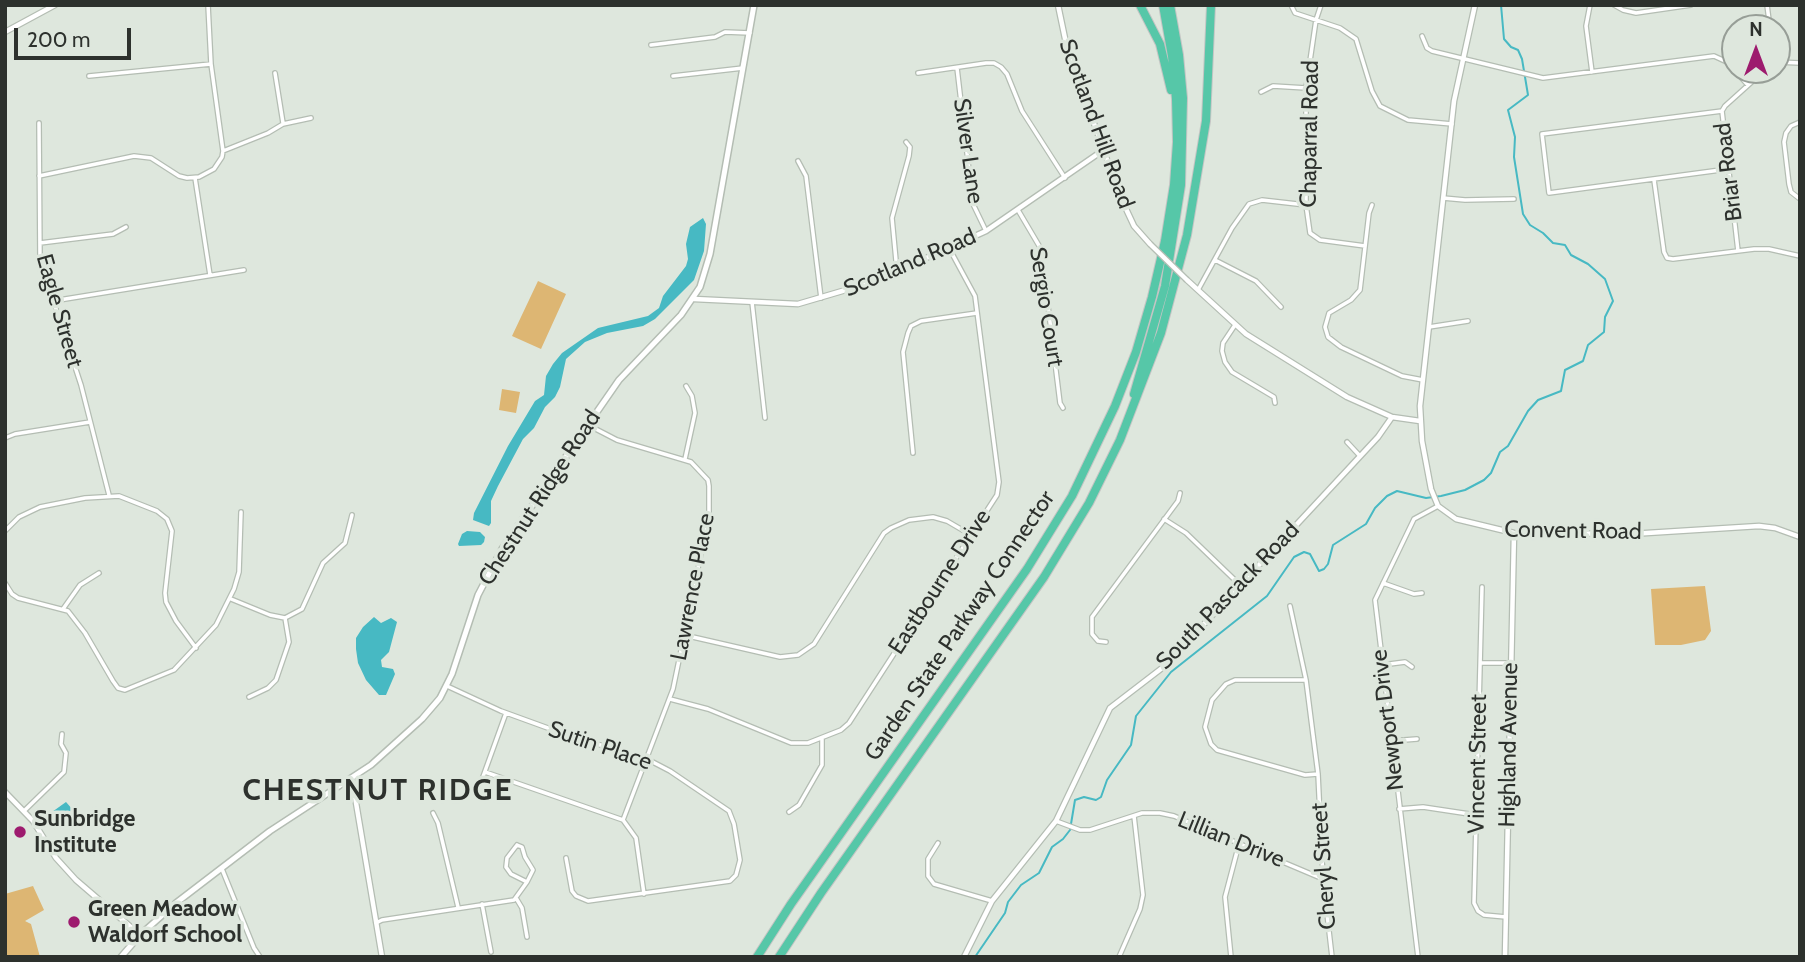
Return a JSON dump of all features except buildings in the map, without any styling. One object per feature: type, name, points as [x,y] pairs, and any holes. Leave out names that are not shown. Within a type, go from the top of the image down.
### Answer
[{"type":"highway","points":[[1140,5],[1158,38],[1169,78],[1173,107],[1175,170]]},
{"type":"highway","points":[[1163,5],[1175,84],[1175,170]]},
{"type":"highway","points":[[1105,472],[1138,383],[1152,335],[1165,286],[1177,214],[1184,113],[1180,55],[1170,5]]},
{"type":"highway","points":[[1105,472],[1148,372],[1184,249],[1204,135],[1212,5]]},
{"type":"highway","name":"Garden State Parkway Connector","points":[[757,957],[791,904],[1015,587],[1078,483],[1115,406],[1140,338],[1165,241],[1175,170]]},
{"type":"highway","name":"Garden State Parkway Connector","points":[[779,957],[1040,583],[1105,472]]},
{"type":"main road","name":"Chestnut Ridge Road","points":[[121,957],[140,935],[175,904],[270,831],[352,779],[385,754],[422,719],[447,686],[478,595],[492,564],[619,380],[694,299],[709,254],[754,5]]},
{"type":"street","points":[[5,32],[55,5]]},
{"type":"street","points":[[39,176],[134,156],[151,158],[179,176],[195,178],[214,169],[223,151],[208,5]]},
{"type":"street","name":"Scotland Hill Road","points":[[1058,5],[1067,48],[1102,151],[1126,212],[1139,233],[1235,325],[1347,397],[1392,417],[1420,421]]},
{"type":"street","points":[[1291,5],[1296,13],[1340,28],[1356,39],[1372,91],[1380,106],[1409,120],[1451,124]]},
{"type":"street","name":"Chaparral Road","points":[[1321,5],[1316,20],[1306,88],[1306,205],[1310,233],[1320,240],[1365,246]]},
{"type":"street","points":[[1437,504],[1431,489],[1420,421],[1423,380],[1451,124],[1475,5]]},
{"type":"street","points":[[1590,5],[1586,26],[1592,72]]},
{"type":"street","points":[[1614,5],[1636,13],[1691,5]]},
{"type":"street","points":[[651,45],[715,37],[725,32],[750,33]]},
{"type":"street","points":[[1422,36],[1427,48],[1432,51],[1543,78],[1714,56],[1727,62],[1748,85]]},
{"type":"street","points":[[918,73],[986,63],[995,63],[1001,67],[1007,74],[1022,111],[1065,178]]},
{"type":"street","points":[[89,76],[212,64]]},
{"type":"street","points":[[673,76],[743,68]]},
{"type":"street","name":"Silver Lane","points":[[957,68],[973,204],[986,231]]},
{"type":"street","points":[[275,73],[283,124]]},
{"type":"street","name":"Briar Road","points":[[1738,251],[1722,111],[1748,85]]},
{"type":"street","points":[[1261,92],[1273,86],[1306,88]]},
{"type":"street","points":[[1722,111],[1542,134],[1549,194],[1728,169]]},
{"type":"street","points":[[223,151],[258,138],[283,124],[311,118]]},
{"type":"street","points":[[1800,121],[1786,133],[1784,142],[1791,192],[1800,200]]},
{"type":"street","name":"Eagle Street","points":[[39,123],[40,260],[81,386],[109,495]]},
{"type":"street","points":[[897,271],[891,225],[909,156],[910,147],[906,142]]},
{"type":"street","name":"Scotland Road","points":[[694,299],[797,304],[873,282],[986,231],[1102,151]]},
{"type":"street","points":[[798,161],[806,176],[821,298]]},
{"type":"street","points":[[195,178],[210,275]]},
{"type":"street","points":[[1654,180],[1667,258],[1769,249],[1800,256]]},
{"type":"street","points":[[1443,198],[1514,199]]},
{"type":"street","points":[[1198,290],[1239,215],[1249,204],[1262,200],[1306,205]]},
{"type":"street","points":[[1372,205],[1360,290],[1351,300],[1329,313],[1326,320],[1328,337],[1341,347],[1402,376],[1423,380]]},
{"type":"street","name":"Sergio Court","points":[[1018,209],[1041,249],[1060,403],[1063,408]]},
{"type":"street","points":[[40,243],[113,234],[126,227]]},
{"type":"street","name":"Eastbourne Drive","points":[[670,699],[708,709],[782,741],[808,743],[822,739],[849,723],[997,495],[999,482],[975,296],[949,248]]},
{"type":"street","points":[[1214,260],[1256,281],[1281,307]]},
{"type":"street","points":[[52,301],[244,270]]},
{"type":"street","points":[[752,302],[765,418]]},
{"type":"street","points":[[913,453],[904,352],[911,326],[920,321],[977,313]]},
{"type":"street","points":[[1429,327],[1468,321]]},
{"type":"street","points":[[1235,325],[1223,343],[1225,362],[1232,372],[1274,397],[1275,403]]},
{"type":"street","points":[[588,425],[617,440],[685,459],[695,413],[692,396],[685,386]]},
{"type":"street","name":"South Pascack Road","points":[[964,957],[992,901],[1056,821],[1111,708],[1166,665],[1360,456],[1392,417]]},
{"type":"street","points":[[5,438],[90,422]]},
{"type":"street","points":[[1348,442],[1360,456]]},
{"type":"street","name":"Lawrence Place","points":[[623,820],[670,699],[709,515],[708,480],[697,467],[685,459]]},
{"type":"street","points":[[1106,642],[1098,641],[1092,634],[1092,617],[1181,494]]},
{"type":"street","points":[[5,530],[19,517],[40,507],[109,495],[120,496],[157,511],[167,519],[172,531],[166,602],[196,648]]},
{"type":"street","name":"Convent Road","points":[[1437,504],[1448,515],[1466,523],[1514,533],[1628,534],[1759,526],[1775,528],[1800,537]]},
{"type":"street","name":"Newport Drive","points":[[1418,957],[1375,600],[1415,519],[1437,504]]},
{"type":"street","points":[[5,583],[18,598],[63,609],[76,620],[113,681],[118,688],[125,690],[174,670],[216,625],[230,599],[239,572],[241,512]]},
{"type":"street","points":[[230,599],[285,618],[302,609],[323,563],[345,543],[352,515]]},
{"type":"street","points":[[684,635],[780,657],[797,655],[814,644],[884,533],[891,528],[909,520],[933,517],[947,521],[971,535]]},
{"type":"street","points":[[1164,519],[1186,533],[1240,585]]},
{"type":"street","name":"Highland Avenue","points":[[1505,957],[1514,533]]},
{"type":"street","points":[[63,609],[80,585],[99,573]]},
{"type":"street","points":[[1384,583],[1414,594],[1422,593]]},
{"type":"street","name":"Vincent Street","points":[[1482,587],[1474,903],[1484,915],[1506,917]]},
{"type":"street","name":"Cheryl Street","points":[[1290,606],[1306,680],[1318,774],[1323,879],[1332,957]]},
{"type":"street","points":[[248,697],[268,688],[279,673],[289,642],[285,618]]},
{"type":"street","points":[[1382,664],[1405,662],[1412,667]]},
{"type":"street","points":[[1480,663],[1510,663]]},
{"type":"street","points":[[1306,680],[1234,681],[1226,684],[1212,700],[1205,727],[1211,744],[1217,750],[1305,775],[1318,774]]},
{"type":"street","name":"Sutin Place","points":[[447,686],[506,713],[566,735],[647,758],[670,771],[729,811],[740,859],[736,875],[730,881],[594,901],[583,900],[572,891],[566,858]]},
{"type":"street","points":[[476,796],[506,713]]},
{"type":"street","points":[[24,811],[64,772],[66,753],[61,744],[62,734]]},
{"type":"street","points":[[1391,741],[1417,738]]},
{"type":"street","points":[[789,812],[799,805],[822,765],[822,739]]},
{"type":"street","points":[[485,772],[623,820],[636,838],[644,894]]},
{"type":"street","points":[[352,779],[382,957]]},
{"type":"street","points":[[5,792],[33,821],[55,858],[76,880],[140,935]]},
{"type":"street","points":[[1399,810],[1423,807],[1476,815]]},
{"type":"street","points":[[433,813],[438,823],[458,907]]},
{"type":"street","name":"Lillian Drive","points":[[1056,821],[1074,828],[1090,830],[1134,816],[1160,813],[1174,816],[1323,879]]},
{"type":"street","points":[[1119,957],[1140,909],[1143,895],[1134,816]]},
{"type":"street","points":[[938,843],[928,859],[928,876],[934,884],[992,901]]},
{"type":"street","points":[[1231,957],[1225,897],[1239,844]]},
{"type":"street","points":[[376,923],[516,898],[532,875],[533,868],[525,857],[523,847],[515,845],[507,858],[506,867],[511,874],[527,882]]},
{"type":"street","points":[[222,869],[260,957]]},
{"type":"street","points":[[516,898],[522,908],[527,937]]},
{"type":"street","points":[[482,904],[491,952]]},
{"type":"shaded area","points":[[538,281],[566,294],[541,349],[512,336]]},
{"type":"shaded area","points":[[502,389],[520,392],[516,413],[499,410]]},
{"type":"shaded area","points":[[1705,586],[1711,631],[1705,640],[1681,645],[1655,645],[1651,589]]},
{"type":"shaded area","points":[[33,886],[44,910],[25,921],[31,924],[40,957],[5,957],[5,894]]},
{"type":"water","points":[[703,218],[706,224],[704,251],[694,280],[655,319],[643,326],[607,333],[585,342],[566,359],[555,397],[523,439],[491,501],[491,523],[489,526],[473,520],[508,446],[535,401],[544,395],[546,376],[553,364],[562,353],[598,328],[648,316],[659,308],[663,296],[686,266],[686,244],[690,227]]},
{"type":"water","points":[[467,531],[480,532],[485,537],[484,542],[481,545],[459,546],[462,534]]},
{"type":"water","points":[[374,617],[381,623],[391,618],[397,622],[389,652],[381,660],[382,667],[393,669],[395,674],[386,695],[379,695],[366,680],[358,663],[356,638]]},
{"type":"water","points":[[66,802],[73,810],[73,816],[62,826],[54,828],[52,812]]},
{"type":"waterway","points":[[975,957],[1005,913],[1008,902],[1021,885],[1039,873],[1052,847],[1070,830],[1075,800],[1084,797],[1096,800],[1101,797],[1107,780],[1131,745],[1136,716],[1171,672],[1267,596],[1294,557],[1304,552],[1310,554],[1319,571],[1324,569],[1333,545],[1366,524],[1375,508],[1387,496],[1397,491],[1426,498],[1441,496],[1465,490],[1484,480],[1491,473],[1500,452],[1508,446],[1528,411],[1538,400],[1561,391],[1565,370],[1583,361],[1588,345],[1604,332],[1605,317],[1613,301],[1605,279],[1588,264],[1571,255],[1565,245],[1553,243],[1530,225],[1523,214],[1514,157],[1515,137],[1508,110],[1528,95],[1522,59],[1518,50],[1504,39],[1501,5]]},
{"type":"place","name":"Sunbridge Institute","points":[[20,832]]},
{"type":"place","name":"Green Meadow Waldorf School","points":[[74,922]]},
{"type":"district","name":"CHESTNUT RIDGE","points":[[378,791]]}]
